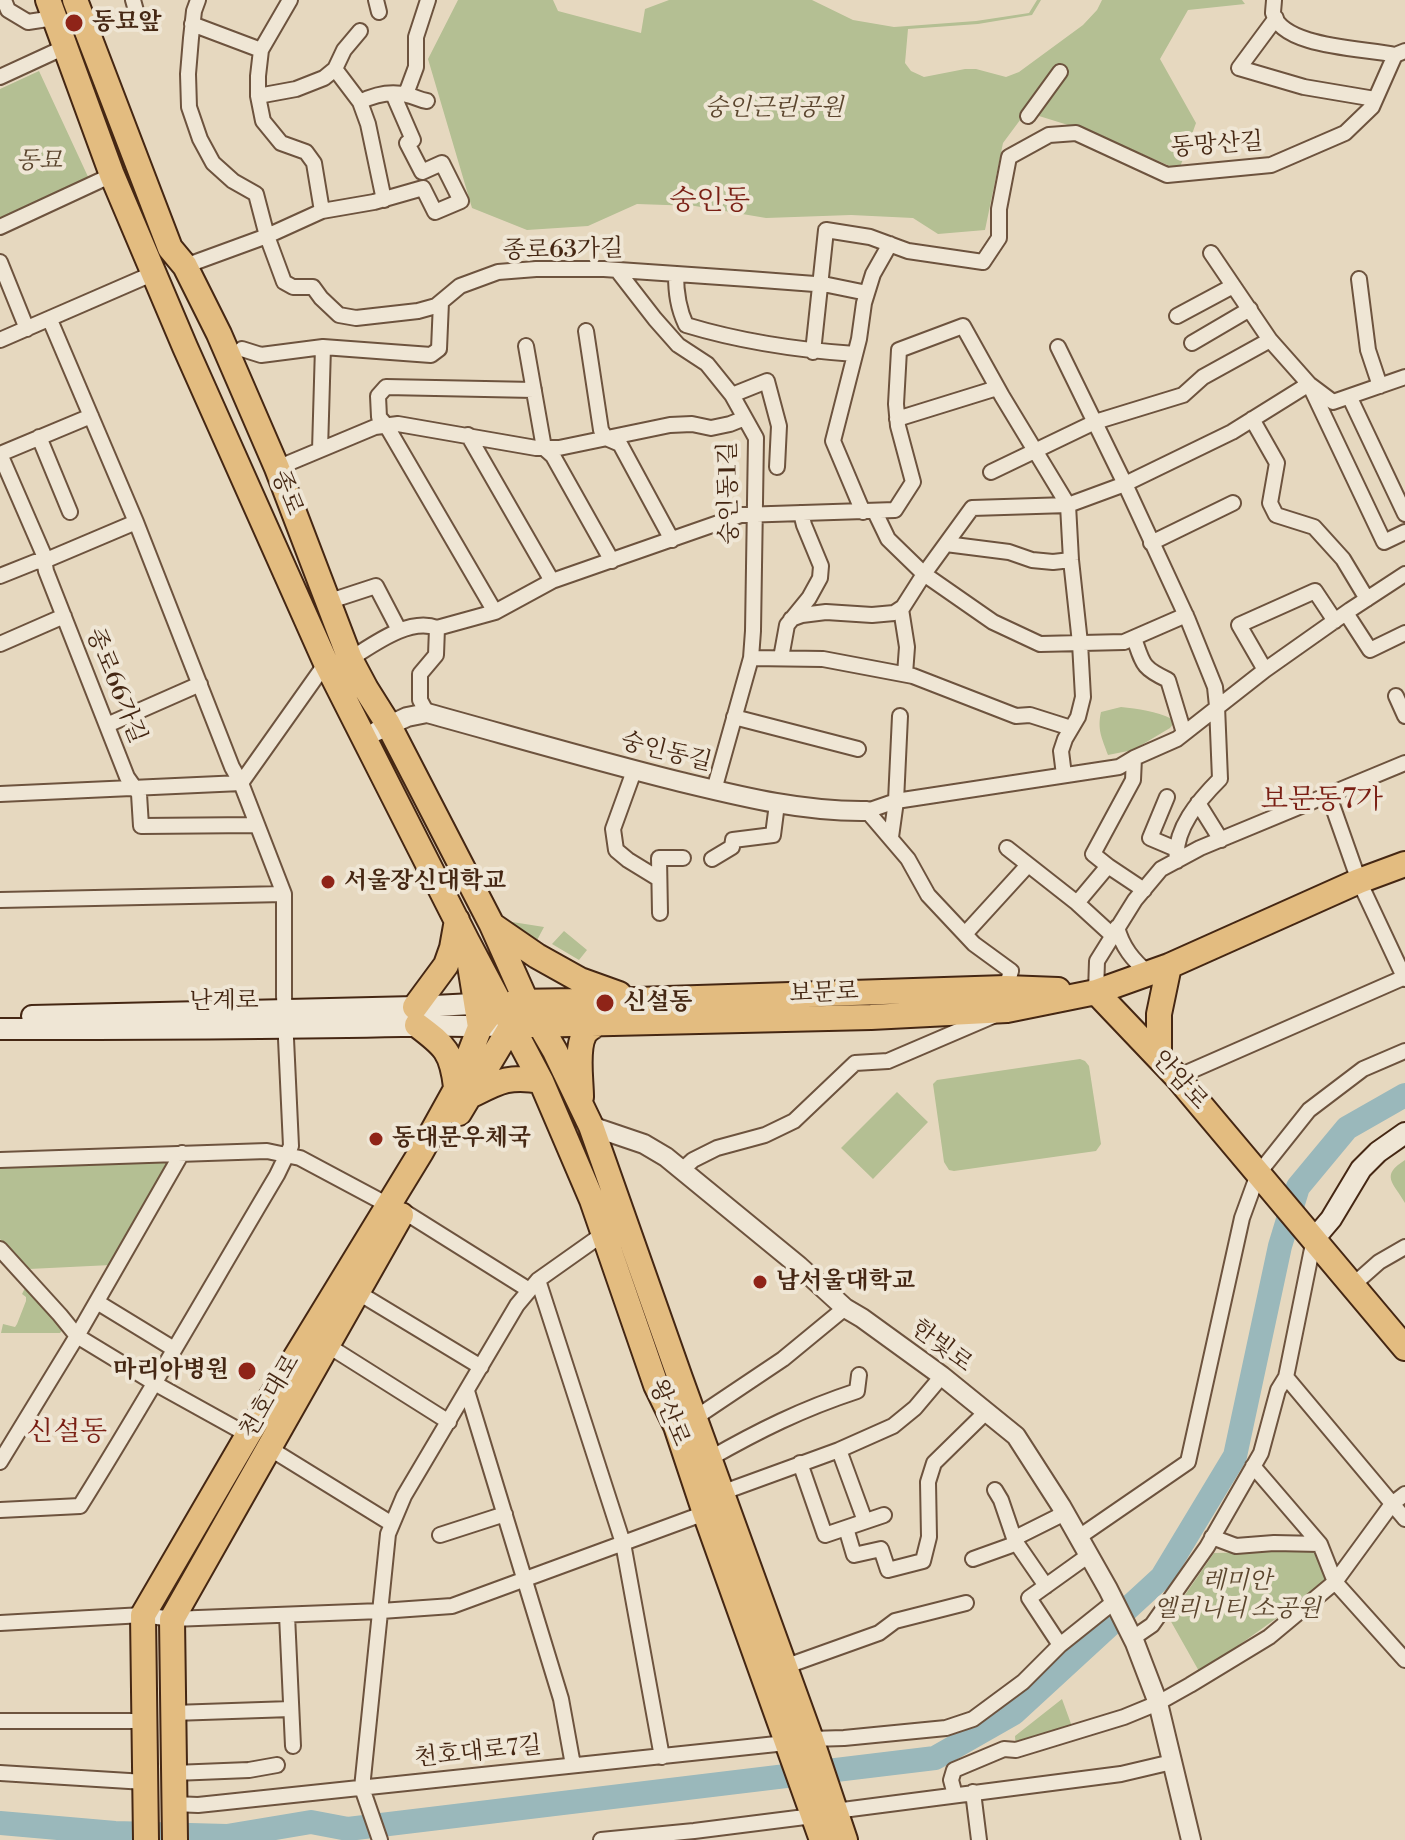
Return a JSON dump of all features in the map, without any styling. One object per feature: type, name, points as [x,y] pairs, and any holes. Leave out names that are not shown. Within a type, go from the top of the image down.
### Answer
[{"type":"main road","name":"종로","points":[[75,0],[170,248],[185,266],[219,334],[277,468],[327,602],[338,661],[388,724],[492,925],[526,1001]]},
{"type":"main road","name":"종로","points":[[51,9],[112,175],[153,271],[338,661],[364,738],[487,979],[485,1011],[512,1025]]},
{"type":"main road","name":"보문로","points":[[485,1011],[526,1001],[552,1001],[600,1011],[871,1017],[1006,999],[1096,992],[1158,970],[1359,881],[1405,864]]},
{"type":"main road","points":[[492,925],[537,956],[580,980],[636,1000]]},
{"type":"main road","points":[[462,930],[485,1011],[463,1093]]},
{"type":"main road","points":[[462,930],[416,1016],[450,1056],[463,1093]]},
{"type":"main road","points":[[1158,970],[1159,1058]]},
{"type":"main road","name":"안암로","points":[[1096,992],[1177,1077],[1314,1239]]},
{"type":"main road","name":"보문로","points":[[512,1025],[545,1034],[565,1023],[636,1000],[1006,999]]},
{"type":"main road","points":[[463,1093],[526,1001]]},
{"type":"main road","name":"왕산로","points":[[526,1001],[586,1114],[784,1667],[800,1744]]},
{"type":"main road","name":"난계로","points":[[416,1016],[447,1005],[485,1011]]},
{"type":"main road","name":"난계로","points":[[0,1016],[416,1016],[448,1026],[485,1011]]},
{"type":"main road","points":[[586,1114],[580,1047],[582,1038],[600,1011]]},
{"type":"main road","name":"난계로","points":[[0,1029],[285,1018]]},
{"type":"main road","name":"왕산로","points":[[512,1025],[541,1081],[592,1200],[656,1385],[676,1426],[705,1513],[800,1744]]},
{"type":"main road","points":[[463,1093],[502,1080],[524,1078],[541,1081]]},
{"type":"main road","name":"천호대로","points":[[172,1619],[258,1441],[463,1093]]},
{"type":"main road","points":[[1405,1133],[1361,1169],[1331,1219],[1314,1239],[1405,1348]]},
{"type":"main road","name":"천호대로","points":[[143,1615],[258,1441],[327,1345],[357,1292],[395,1208]]},
{"type":"main road","points":[[143,1615],[146,1840]]},
{"type":"main road","points":[[172,1619],[175,1840]]},
{"type":"main road","points":[[800,1744],[822,1806],[845,1840]]},
{"type":"main road","points":[[822,1806],[822,1840]]},
{"type":"street","name":"종로","points":[[4,0],[8,10],[28,22],[51,9]]},
{"type":"street","points":[[133,0],[138,18]]},
{"type":"street","points":[[198,0],[192,24],[189,107],[200,139],[213,163],[233,181],[256,194],[267,236]]},
{"type":"street","points":[[290,0],[261,50],[258,96],[263,121],[281,143],[306,152],[314,163],[322,211]]},
{"type":"street","points":[[400,94],[416,67],[416,37],[428,0]]},
{"type":"street","points":[[1274,0],[1273,12],[1280,26],[1299,38],[1400,53]]},
{"type":"street","points":[[1276,18],[1239,68],[1304,87],[1375,99]]},
{"type":"street","points":[[192,24],[261,50]]},
{"type":"street","points":[[258,96],[296,89],[324,78],[335,69],[344,50],[360,31]]},
{"type":"street","points":[[0,77],[65,47]]},
{"type":"street","name":"동망산길","points":[[890,244],[908,251],[983,262],[999,238],[999,209],[1009,157],[1049,135],[1076,133],[1167,175],[1271,165],[1345,133],[1372,107],[1400,53]]},
{"type":"street","points":[[335,69],[360,102],[368,124],[384,200]]},
{"type":"street","points":[[1028,116],[1060,72]]},
{"type":"street","points":[[360,102],[376,94],[400,94],[427,101]]},
{"type":"street","points":[[185,266],[267,236],[322,211],[384,200],[423,188],[435,212],[461,201],[442,163],[422,172],[407,143],[420,138],[400,94]]},
{"type":"street","points":[[0,227],[112,175]]},
{"type":"street","points":[[813,352],[826,230],[870,237],[890,244],[873,274],[867,293],[833,441],[869,512],[888,539],[924,574],[993,622],[1040,644],[1124,642],[1186,615]]},
{"type":"street","name":"종로63가길","points":[[267,236],[284,282],[293,287],[313,287],[339,315],[356,318],[406,313],[436,306],[460,286],[498,272],[536,269],[676,274],[820,285],[867,293]]},
{"type":"street","points":[[1211,253],[1270,340],[1309,384],[1333,402],[1405,377]]},
{"type":"street","points":[[0,262],[27,329]]},
{"type":"street","name":"숭인동1길","points":[[617,270],[678,345],[707,364],[732,395],[756,438],[751,658],[714,790]]},
{"type":"street","points":[[0,340],[153,271]]},
{"type":"street","points":[[676,274],[679,311],[686,325],[724,336],[813,352],[855,354]]},
{"type":"street","points":[[1359,279],[1368,350],[1380,386]]},
{"type":"street","points":[[1177,316],[1233,286]]},
{"type":"street","points":[[242,349],[261,355],[323,347],[431,355],[439,349],[441,302]]},
{"type":"street","points":[[1192,343],[1250,309]]},
{"type":"street","points":[[0,1510],[80,1506],[156,1384],[291,1146],[285,1018],[284,894],[136,522],[50,320]]},
{"type":"street","points":[[0,794],[241,783],[338,661],[399,630],[428,624],[437,628],[495,612],[552,581],[741,515],[895,510],[913,482],[897,419],[899,350],[963,326],[1068,505],[1083,697],[1078,717],[1061,751],[1064,775]]},
{"type":"street","points":[[586,331],[601,430],[606,438],[620,444],[672,540]]},
{"type":"street","points":[[991,472],[1095,422],[1183,395],[1203,377],[1270,340]]},
{"type":"street","points":[[526,346],[544,448],[553,456],[612,561]]},
{"type":"street","points":[[320,450],[323,347]]},
{"type":"street","points":[[1058,347],[1186,615],[1215,687],[1220,779],[1192,812],[1176,855]]},
{"type":"street","points":[[732,395],[767,381],[779,426],[777,467]]},
{"type":"street","points":[[791,619],[826,612],[894,613],[901,609],[972,508],[1068,505],[1125,484],[1232,432],[1309,384]]},
{"type":"street","points":[[1309,384],[1384,542],[1405,532]]},
{"type":"street","points":[[495,612],[379,417],[378,396],[386,387],[534,390]]},
{"type":"street","points":[[897,419],[997,388]]},
{"type":"street","points":[[1350,398],[1405,514]]},
{"type":"street","points":[[0,454],[91,416]]},
{"type":"street","points":[[277,468],[386,425],[398,424],[536,448],[559,448],[670,425],[692,424],[711,428],[745,418]]},
{"type":"street","points":[[1252,419],[1277,463],[1270,503],[1276,515],[1314,527],[1343,559],[1367,599]]},
{"type":"street","points":[[468,435],[552,581]]},
{"type":"street","points":[[39,437],[70,512]]},
{"type":"street","name":"종로66가길","points":[[0,454],[43,553],[46,571],[127,777],[139,794],[141,826],[257,825]]},
{"type":"street","points":[[1151,543],[1233,503]]},
{"type":"street","points":[[781,658],[787,625],[809,598],[820,578],[821,566],[801,513]]},
{"type":"street","points":[[0,576],[136,522]]},
{"type":"street","points":[[946,544],[1009,552],[1032,560],[1071,560]]},
{"type":"street","name":"숭인동길","points":[[427,713],[714,790],[833,812],[867,811],[896,801],[1119,767],[1177,739],[1265,670],[1405,574]]},
{"type":"street","points":[[327,602],[376,586],[399,630]]},
{"type":"street","points":[[1265,670],[1239,625],[1315,591],[1370,650],[1405,633]]},
{"type":"street","points":[[901,609],[907,647],[905,674]]},
{"type":"street","points":[[0,644],[64,616]]},
{"type":"street","points":[[364,738],[388,724],[427,713],[420,700],[420,674],[436,655],[437,628]]},
{"type":"street","points":[[1134,638],[1144,665],[1168,680],[1184,733]]},
{"type":"street","points":[[751,658],[823,659],[905,674],[1016,716],[1030,715],[1071,728]]},
{"type":"street","points":[[107,725],[200,684]]},
{"type":"street","points":[[1396,696],[1405,716]]},
{"type":"street","points":[[891,837],[900,716]]},
{"type":"street","points":[[734,717],[858,749]]},
{"type":"street","points":[[1134,758],[1133,780],[1093,854],[1144,890]]},
{"type":"street","points":[[1096,992],[1097,961],[1114,931],[1161,869],[1176,855],[1221,840],[1405,763]]},
{"type":"street","points":[[634,771],[613,829],[616,850],[659,879]]},
{"type":"street","points":[[1177,1077],[1405,978],[1359,881],[1329,796]]},
{"type":"street","points":[[1167,797],[1150,838],[1176,855]]},
{"type":"street","points":[[1198,803],[1221,840]]},
{"type":"street","points":[[712,859],[732,847],[733,840],[773,835],[777,804]]},
{"type":"street","points":[[682,1170],[693,1160],[717,1148],[765,1135],[794,1121],[855,1063],[888,1061],[1006,999],[1011,971],[974,944],[928,895],[908,859],[867,811]]},
{"type":"street","points":[[1007,848],[1114,931],[1127,951],[1158,970]]},
{"type":"street","points":[[660,913],[659,858],[683,858]]},
{"type":"street","points":[[965,934],[1028,865]]},
{"type":"street","points":[[1077,903],[1108,866]]},
{"type":"street","points":[[0,900],[284,894]]},
{"type":"street","points":[[1079,1537],[1188,1462],[1242,1218],[1258,1174],[1309,1110],[1363,1069],[1405,1051]]},
{"type":"street","name":"한빛로","points":[[586,1114],[666,1157],[799,1266],[845,1308],[942,1376],[1016,1436],[1079,1537],[1133,1638],[1158,1703],[1191,1840]]},
{"type":"street","points":[[0,1160],[267,1151],[287,1154],[395,1208],[534,1285],[623,1543],[662,1757]]},
{"type":"street","points":[[0,1462],[77,1336],[182,1153]]},
{"type":"street","points":[[380,1840],[363,1791],[388,1534],[404,1496],[517,1305],[534,1285],[603,1234]]},
{"type":"street","points":[[1133,1638],[1152,1625],[1212,1537],[1261,1453],[1278,1390],[1286,1377],[1314,1239]]},
{"type":"street","points":[[1353,1285],[1379,1262],[1405,1247]]},
{"type":"street","points":[[0,1249],[77,1336],[258,1441]]},
{"type":"street","points":[[357,1292],[481,1367]]},
{"type":"street","points":[[97,1302],[174,1349]]},
{"type":"street","name":"왕산로","points":[[695,1418],[783,1359],[845,1308]]},
{"type":"street","name":"천호대로","points":[[327,1345],[449,1422]]},
{"type":"street","name":"왕산로","points":[[709,1459],[761,1429],[857,1391],[859,1375]]},
{"type":"street","points":[[721,1493],[839,1450],[893,1426],[915,1408],[942,1376]]},
{"type":"street","points":[[1286,1377],[1405,1519]]},
{"type":"street","points":[[467,1391],[561,1699],[573,1765]]},
{"type":"street","points":[[846,1528],[854,1555],[881,1549],[888,1570],[923,1561],[929,1537],[928,1482],[934,1463],[986,1412]]},
{"type":"street","name":"천호대로","points":[[258,1441],[392,1524]]},
{"type":"street","points":[[839,1450],[865,1521]]},
{"type":"street","points":[[800,1463],[825,1535],[884,1515]]},
{"type":"street","points":[[1253,1466],[1320,1544],[1335,1582],[1405,1660]]},
{"type":"street","points":[[995,1490],[1015,1541],[1046,1586]]},
{"type":"street","points":[[955,1795],[951,1780],[954,1770],[1004,1749],[1016,1750],[1124,1717],[1158,1703],[1269,1637],[1335,1582],[1392,1504],[1405,1494]]},
{"type":"street","points":[[0,1623],[143,1615],[172,1619],[287,1615],[452,1606],[705,1513]]},
{"type":"street","points":[[973,1559],[1012,1545],[1017,1537],[1065,1513]]},
{"type":"street","points":[[440,1535],[505,1514]]},
{"type":"street","points":[[1212,1537],[1236,1546],[1320,1544]]},
{"type":"street","points":[[1060,1645],[1029,1598],[1089,1555]]},
{"type":"street","name":"천호대로7길","points":[[174,1805],[363,1791],[573,1765],[946,1728],[973,1719],[1023,1682],[1060,1645],[1115,1601]]},
{"type":"street","points":[[784,1667],[879,1633],[895,1621],[966,1603]]},
{"type":"street","points":[[287,1615],[293,1746]]},
{"type":"street","points":[[173,1713],[291,1709]]},
{"type":"street","points":[[0,1721],[145,1721]]},
{"type":"street","points":[[601,1840],[696,1836],[822,1806],[955,1795],[1121,1774],[1172,1762]]},
{"type":"street","points":[[174,1773],[249,1770],[277,1765]]},
{"type":"street","points":[[0,1773],[146,1793]]},
{"type":"street","points":[[973,1792],[979,1840]]},
{"type":"green space","name":"숭인근린공원","points":[[458,0],[553,0],[558,11],[641,33],[645,9],[669,0],[812,0],[853,20],[894,27],[976,21],[1029,13],[1037,0],[1041,0],[1032,15],[978,24],[908,29],[905,63],[911,71],[924,77],[965,69],[1006,77],[1019,72],[1083,25],[1102,0],[1242,0],[1245,4],[1188,10],[1160,59],[1196,123],[1179,170],[1094,133],[1026,112],[1003,143],[985,230],[938,234],[913,218],[851,215],[766,218],[695,206],[637,204],[588,226],[527,230],[472,208],[428,59]]},
{"type":"green space","name":"동묘","points":[[39,71],[90,181],[0,222],[0,89]]},
{"type":"green space","points":[[1121,707],[1160,714],[1172,719],[1173,724],[1133,750],[1108,755],[1100,729],[1101,712]]},
{"type":"green space","points":[[506,921],[544,927],[535,944]]},
{"type":"green space","points":[[564,931],[587,950],[579,960],[552,944]]},
{"type":"green space","points":[[1080,1059],[1089,1066],[1101,1144],[1096,1151],[949,1170],[944,1162],[933,1084],[937,1080]]},
{"type":"green space","points":[[897,1092],[928,1122],[873,1179],[841,1148]]},
{"type":"green space","points":[[170,1159],[111,1265],[29,1269],[0,1239],[0,1165]]},
{"type":"green space","points":[[1405,1160],[1405,1203],[1391,1175]]},
{"type":"green space","points":[[25,1288],[65,1327],[60,1333],[1,1333],[3,1324],[15,1327],[17,1324],[26,1301],[22,1294]]},
{"type":"green space","name":"레미안 엘리니티 소공원","points":[[1314,1551],[1327,1582],[1200,1673],[1169,1618],[1214,1553]]},
{"type":"green space","points":[[1062,1699],[1074,1732],[1016,1750],[1015,1736]]},
{"type":"waterway","points":[[0,1823],[115,1833],[227,1836],[311,1822],[348,1829],[935,1758],[1014,1713],[1162,1577],[1235,1456],[1280,1246],[1298,1187],[1347,1128],[1405,1095]]},
{"type":"place","name":"동묘앞","points":[[74,23]]},
{"type":"place","name":"서울장신대학교","points":[[328,882]]},
{"type":"place","name":"신설동","points":[[605,1003]]},
{"type":"place","name":"동대문우체국","points":[[376,1139]]},
{"type":"place","name":"남서울대학교","points":[[760,1282]]},
{"type":"place","name":"마리아병원","points":[[247,1371]]},
{"type":"district","name":"숭인동","points":[[710,202]]},
{"type":"district","name":"보문동7가","points":[[1322,801]]},
{"type":"district","name":"신설동","points":[[67,1433]]}]
